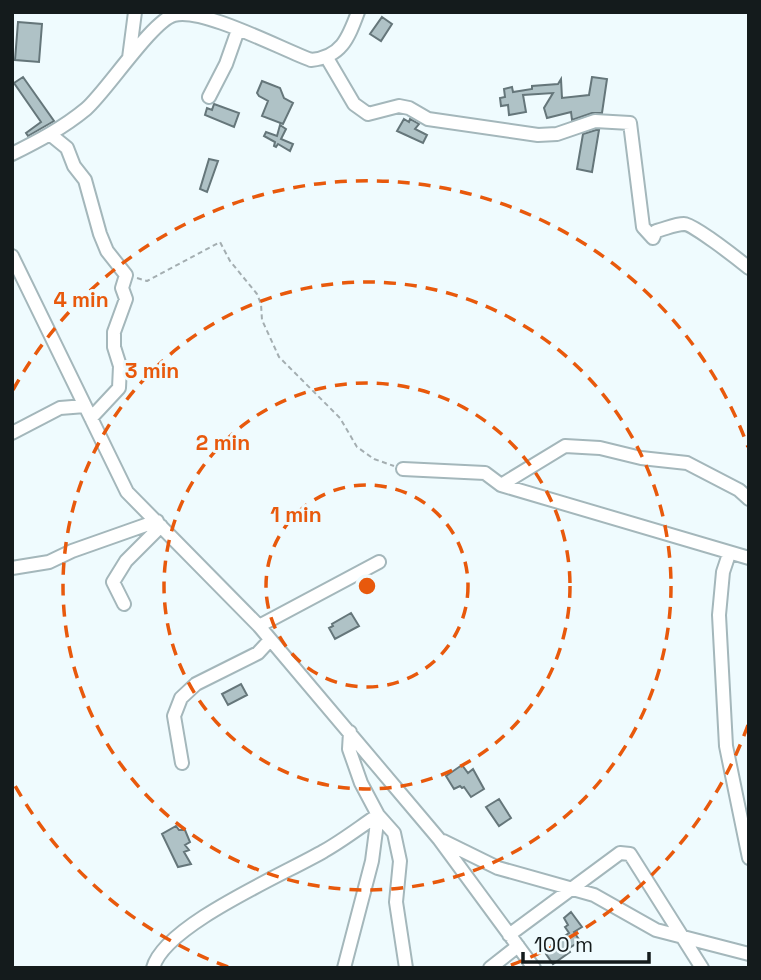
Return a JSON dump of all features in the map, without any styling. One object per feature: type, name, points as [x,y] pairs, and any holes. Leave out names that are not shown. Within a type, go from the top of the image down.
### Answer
[{"type":"street","points":[[129,59],[135,12]]},
{"type":"street","points":[[152,12],[211,18],[311,60],[327,58],[340,48],[358,12]]},
{"type":"street","points":[[12,154],[51,135],[88,108],[129,59],[171,16]]},
{"type":"street","points":[[209,97],[226,64],[238,30]]},
{"type":"street","points":[[327,58],[354,104],[368,114],[399,106],[410,108],[428,119],[538,135],[557,134],[595,121],[630,123],[643,227],[653,238],[656,231],[686,223],[749,268]]},
{"type":"street","points":[[12,433],[60,408],[88,412],[119,388],[120,366],[114,347],[114,332],[126,299],[122,288],[126,275],[107,251],[85,180],[74,166],[67,148],[51,135]]},
{"type":"street","points":[[12,256],[127,492],[260,626],[439,839],[534,968]]},
{"type":"street","points":[[12,289],[24,281]]},
{"type":"street","points":[[501,485],[565,446],[600,447],[641,458],[687,463],[739,490],[749,499]]},
{"type":"street","points":[[403,469],[485,473],[501,485],[749,558]]},
{"type":"street","points":[[12,568],[49,562],[83,546],[159,524]]},
{"type":"street","points":[[124,604],[113,582],[126,561],[159,524]]},
{"type":"street","points":[[729,554],[723,572],[719,615],[726,746],[749,858]]},
{"type":"street","points":[[260,626],[379,562]]},
{"type":"street","points":[[182,763],[174,716],[181,698],[196,684],[258,653],[270,640]]},
{"type":"street","points":[[349,732],[349,749],[360,783],[377,815],[394,833],[400,861],[396,902],[406,968]]},
{"type":"street","points":[[153,968],[155,960],[175,937],[262,884],[325,850],[377,815]]},
{"type":"street","points":[[344,968],[372,860],[377,815]]},
{"type":"street","points":[[439,839],[498,868],[594,895],[656,930],[749,954]]},
{"type":"street","points":[[509,935],[620,853],[630,854],[702,968]]},
{"type":"street","points":[[490,968],[518,946]]},
{"type":"path","points":[[126,275],[147,281],[220,242],[230,261],[257,294],[262,320],[279,357],[340,418],[357,447],[374,460],[403,469]]},
{"type":"building","points":[[382,17],[392,24],[381,41],[370,34]]},
{"type":"building","points":[[18,22],[42,24],[39,62],[15,60]]},
{"type":"building","points":[[23,77],[54,121],[28,136],[26,133],[41,122],[14,83]]},
{"type":"building","points":[[592,77],[607,79],[602,113],[592,113],[572,120],[571,112],[547,118],[544,108],[553,93],[523,95],[526,112],[509,115],[508,105],[501,106],[500,98],[505,97],[504,89],[512,87],[513,92],[532,89],[532,86],[558,84],[561,79],[562,98],[589,95]]},
{"type":"building","points":[[262,81],[280,88],[284,98],[293,103],[283,124],[262,116],[268,101],[257,93]]},
{"type":"building","points":[[214,104],[239,113],[234,127],[205,115],[207,108],[212,110]]},
{"type":"building","points":[[404,119],[419,124],[415,129],[427,135],[423,143],[397,131]]},
{"type":"building","points":[[280,125],[286,129],[281,139],[293,144],[290,151],[278,144],[274,146],[275,142],[264,136],[266,132],[277,136]]},
{"type":"building","points":[[599,130],[592,172],[577,169],[583,134]]},
{"type":"building","points":[[209,159],[218,161],[207,192],[200,189]]},
{"type":"building","points":[[351,613],[359,626],[335,639],[329,628]]},
{"type":"building","points":[[241,684],[247,695],[228,705],[222,694]]},
{"type":"building","points":[[462,765],[468,773],[473,769],[484,789],[471,797],[464,787],[454,789],[446,776]]},
{"type":"building","points":[[499,799],[511,818],[499,826],[486,807]]},
{"type":"building","points":[[176,826],[179,830],[185,830],[190,842],[185,845],[189,850],[184,852],[191,864],[178,867],[162,834]]},
{"type":"building","points":[[571,912],[582,927],[574,932],[580,941],[553,964],[546,954],[553,949],[551,945],[569,933],[564,918]]}]
